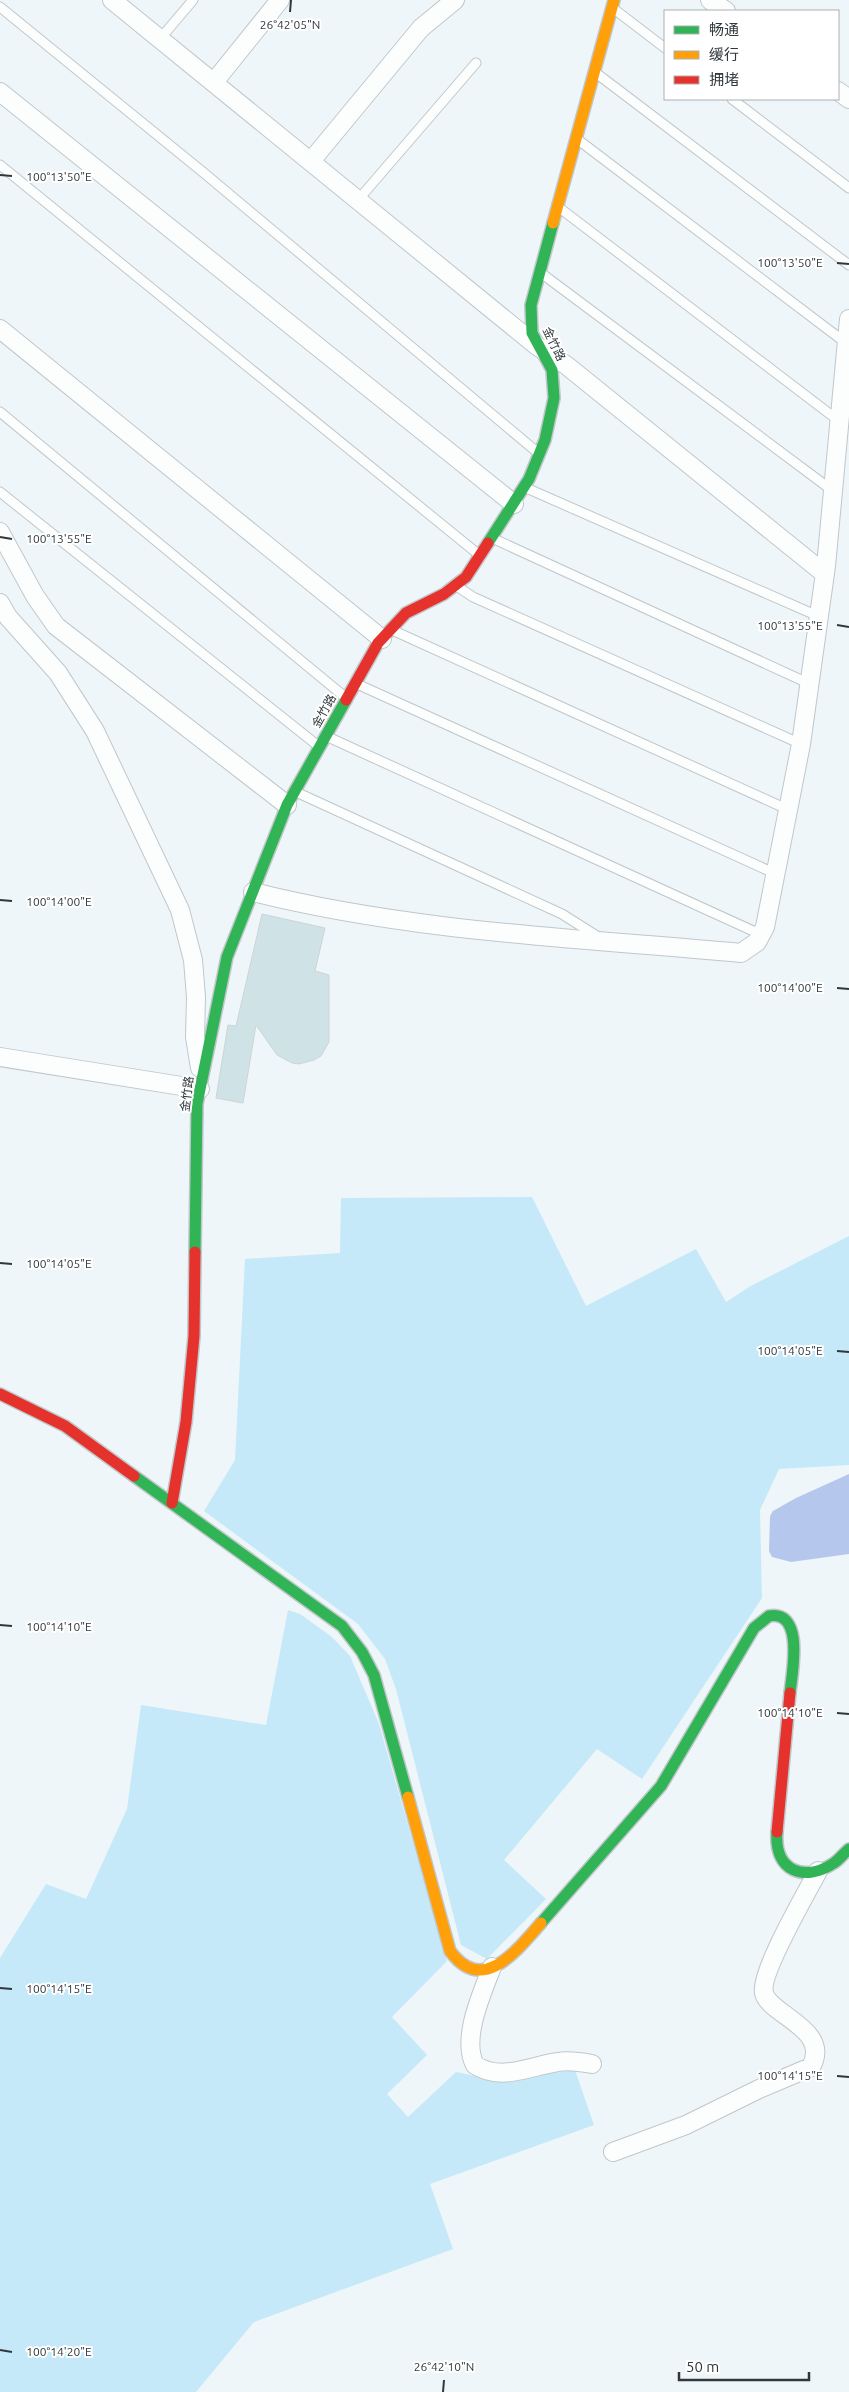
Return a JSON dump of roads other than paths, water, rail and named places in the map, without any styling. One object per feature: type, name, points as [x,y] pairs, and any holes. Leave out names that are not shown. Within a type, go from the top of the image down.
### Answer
[{"type":"street","points":[[214,82],[280,0]]},
{"type":"street","points":[[310,161],[421,28],[455,0]]},
{"type":"street","points":[[710,0],[725,10]]},
{"type":"street","points":[[115,1],[537,346],[566,365],[825,574]]},
{"type":"street","name":"金竹路","points":[[172,1503],[185,1430],[191,1382],[197,1216],[198,1104],[227,957],[291,798],[355,683],[386,634],[406,613],[456,586],[466,577],[514,504],[539,454],[552,412],[554,384],[552,370],[537,346],[530,319],[539,271],[613,4]]},
{"type":"street","points":[[0,92],[514,504]]},
{"type":"street","points":[[253,892],[362,916],[402,922],[741,953],[752,947],[762,935],[776,874],[801,744],[825,574],[849,319]]},
{"type":"street","points":[[0,329],[386,634]]},
{"type":"street","points":[[0,532],[35,596],[56,626],[291,798]]},
{"type":"street","points":[[0,603],[8,617],[58,674],[87,716],[111,762],[180,910],[194,960],[196,997],[195,1037],[201,1084],[0,1057]]},
{"type":"street","points":[[0,1394],[42,1413],[65,1426],[342,1626],[351,1635],[374,1675],[450,1951],[457,1962],[467,1970],[480,1971],[492,1967],[514,1954],[661,1786],[754,1628],[762,1618],[768,1616],[774,1615],[786,1620],[793,1631],[795,1644],[776,1852],[786,1868],[799,1872],[818,1871],[835,1862],[849,1849]]},
{"type":"street","points":[[613,2152],[693,2122],[759,2089],[811,2067],[814,2061],[814,2048],[808,2035],[794,2020],[770,2005],[763,1986],[776,1952],[818,1871]]},
{"type":"street","points":[[492,1967],[474,2014],[470,2052],[475,2065],[486,2070],[513,2072],[558,2062],[573,2061],[592,2064]]},
{"type":"lane","points":[[160,39],[193,0]]},
{"type":"lane","points":[[613,4],[664,47]]},
{"type":"lane","points":[[0,7],[204,172],[539,454]]},
{"type":"lane","points":[[358,200],[476,63]]},
{"type":"lane","points":[[595,72],[849,265]]},
{"type":"lane","points":[[733,100],[849,188]]},
{"type":"lane","points":[[577,139],[846,343]]},
{"type":"lane","points":[[0,165],[480,556]]},
{"type":"lane","points":[[558,208],[839,421]]},
{"type":"lane","points":[[539,271],[834,491]]},
{"type":"lane","points":[[0,412],[347,699]]},
{"type":"lane","points":[[524,487],[820,617]]},
{"type":"lane","points":[[0,492],[320,747]]},
{"type":"lane","points":[[492,538],[810,684]]},
{"type":"lane","points":[[456,586],[473,596],[801,744]]},
{"type":"lane","points":[[386,634],[789,810]]},
{"type":"lane","points":[[355,683],[776,874]]},
{"type":"lane","points":[[326,736],[762,935]]},
{"type":"lane","points":[[291,798],[562,914],[604,940]]}]
